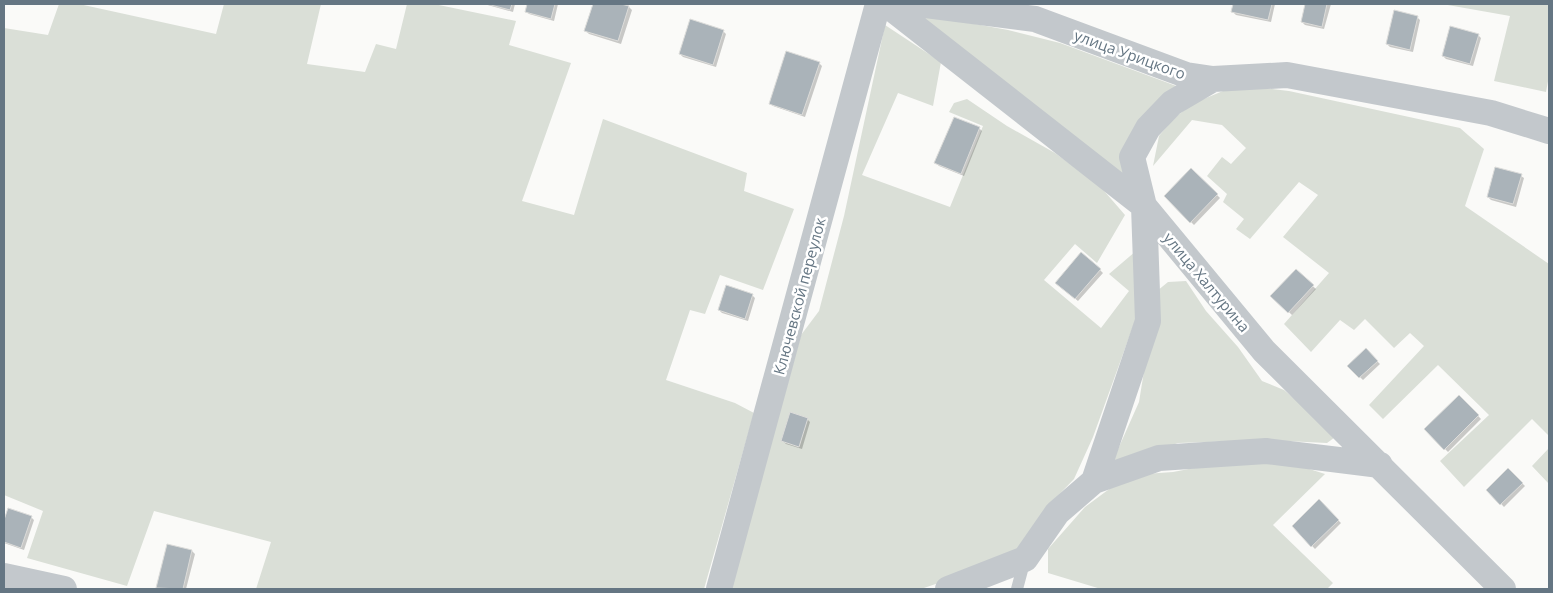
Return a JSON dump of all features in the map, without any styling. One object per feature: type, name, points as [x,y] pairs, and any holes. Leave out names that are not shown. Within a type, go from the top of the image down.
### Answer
[{"type":"street","name":"Ключевской переулок","points":[[719,589],[878,4]]},
{"type":"street","name":"улица Халтурина","points":[[886,4],[1144,206],[1264,351],[1503,589]]},
{"type":"street","name":"улица Урицкого","points":[[918,4],[1036,19],[1186,76],[1213,79],[1287,75],[1491,113],[1549,131]]},
{"type":"street","points":[[1094,481],[1148,321],[1144,206],[1132,157],[1148,128],[1172,103],[1213,79]]},
{"type":"street","points":[[948,589],[1025,559],[1056,513],[1094,481],[1159,458],[1266,450],[1380,465]]},
{"type":"street","points":[[4,576],[64,589]]},
{"type":"lane","points":[[1017,589],[1025,559]]},
{"type":"shaded area","points":[[59,4],[79,4],[216,34],[224,4],[321,4],[307,64],[365,72],[376,44],[396,49],[407,4],[434,4],[516,21],[509,45],[571,63],[522,201],[574,215],[603,119],[747,173],[744,191],[794,209],[763,290],[720,275],[705,314],[690,310],[666,380],[735,403],[754,413],[704,589],[256,589],[271,542],[154,511],[127,586],[27,558],[43,511],[4,495],[4,28],[48,35]]},
{"type":"shaded area","points":[[1442,4],[1549,4],[1549,76],[1546,92],[1494,81],[1510,16]]},
{"type":"shaded area","points":[[915,13],[1008,30],[1060,43],[1179,87],[1128,181]]},
{"type":"shaded area","points":[[885,25],[941,62],[933,106],[898,93],[862,175],[950,207],[983,126],[949,112],[954,103],[967,99],[1007,126],[1055,153],[1099,185],[1125,215],[1097,263],[1075,244],[1044,280],[1101,328],[1129,291],[1109,274],[1136,251],[1140,307],[1093,437],[1074,479],[1047,507],[1017,549],[991,565],[921,589],[731,589],[801,335],[819,311],[844,216]]},
{"type":"shaded area","points":[[1254,87],[1289,91],[1460,128],[1484,149],[1465,206],[1549,264],[1549,436],[1532,419],[1464,487],[1440,461],[1489,415],[1438,365],[1383,419],[1369,405],[1424,346],[1410,333],[1394,348],[1365,319],[1354,330],[1340,320],[1311,352],[1284,324],[1329,273],[1283,237],[1318,195],[1299,182],[1250,239],[1236,229],[1244,219],[1223,202],[1227,194],[1207,176],[1222,157],[1231,164],[1246,148],[1222,125],[1192,120],[1153,166],[1159,136],[1174,118],[1194,103],[1223,91]]},
{"type":"shaded area","points":[[1186,281],[1206,311],[1238,347],[1262,381],[1284,390],[1338,435],[1327,443],[1266,440],[1178,443],[1111,465],[1139,402],[1157,291],[1168,282]]},
{"type":"shaded area","points":[[1549,448],[1549,484],[1532,466]]},
{"type":"shaded area","points":[[1261,460],[1300,466],[1325,474],[1273,525],[1333,583],[1327,589],[1101,589],[1048,573],[1048,549],[1085,507],[1116,484],[1145,474]]},
{"type":"building","points":[[487,4],[512,4],[510,10]]},
{"type":"building","points":[[527,4],[555,4],[551,19],[525,12]]},
{"type":"building","points":[[593,4],[621,4],[629,6],[618,41],[584,31]]},
{"type":"building","points":[[1233,4],[1272,4],[1268,20],[1231,12]]},
{"type":"building","points":[[1305,4],[1327,4],[1322,27],[1301,22]]},
{"type":"building","points":[[1394,10],[1418,16],[1410,50],[1386,44]]},
{"type":"building","points":[[690,19],[724,30],[713,65],[679,54]]},
{"type":"building","points":[[1450,26],[1479,34],[1470,64],[1442,56]]},
{"type":"building","points":[[786,51],[820,62],[802,115],[769,104]]},
{"type":"building","points":[[954,117],[980,127],[961,174],[934,163]]},
{"type":"building","points":[[1495,167],[1522,174],[1513,204],[1487,197]]},
{"type":"building","points":[[1191,168],[1218,194],[1190,223],[1164,196]]},
{"type":"building","points":[[1081,252],[1101,269],[1075,299],[1055,283]]},
{"type":"building","points":[[1296,269],[1314,285],[1288,313],[1270,296]]},
{"type":"building","points":[[726,285],[753,294],[745,319],[718,310]]},
{"type":"building","points":[[1366,348],[1378,361],[1359,378],[1347,366]]},
{"type":"building","points":[[1459,395],[1479,415],[1444,450],[1424,429]]},
{"type":"building","points":[[790,412],[808,418],[799,447],[781,441]]},
{"type":"building","points":[[1508,468],[1523,483],[1500,505],[1486,490]]},
{"type":"building","points":[[1319,499],[1339,520],[1311,547],[1292,526]]},
{"type":"building","points":[[8,508],[32,516],[21,548],[4,542],[4,520]]},
{"type":"building","points":[[167,544],[192,550],[183,589],[156,588]]}]
